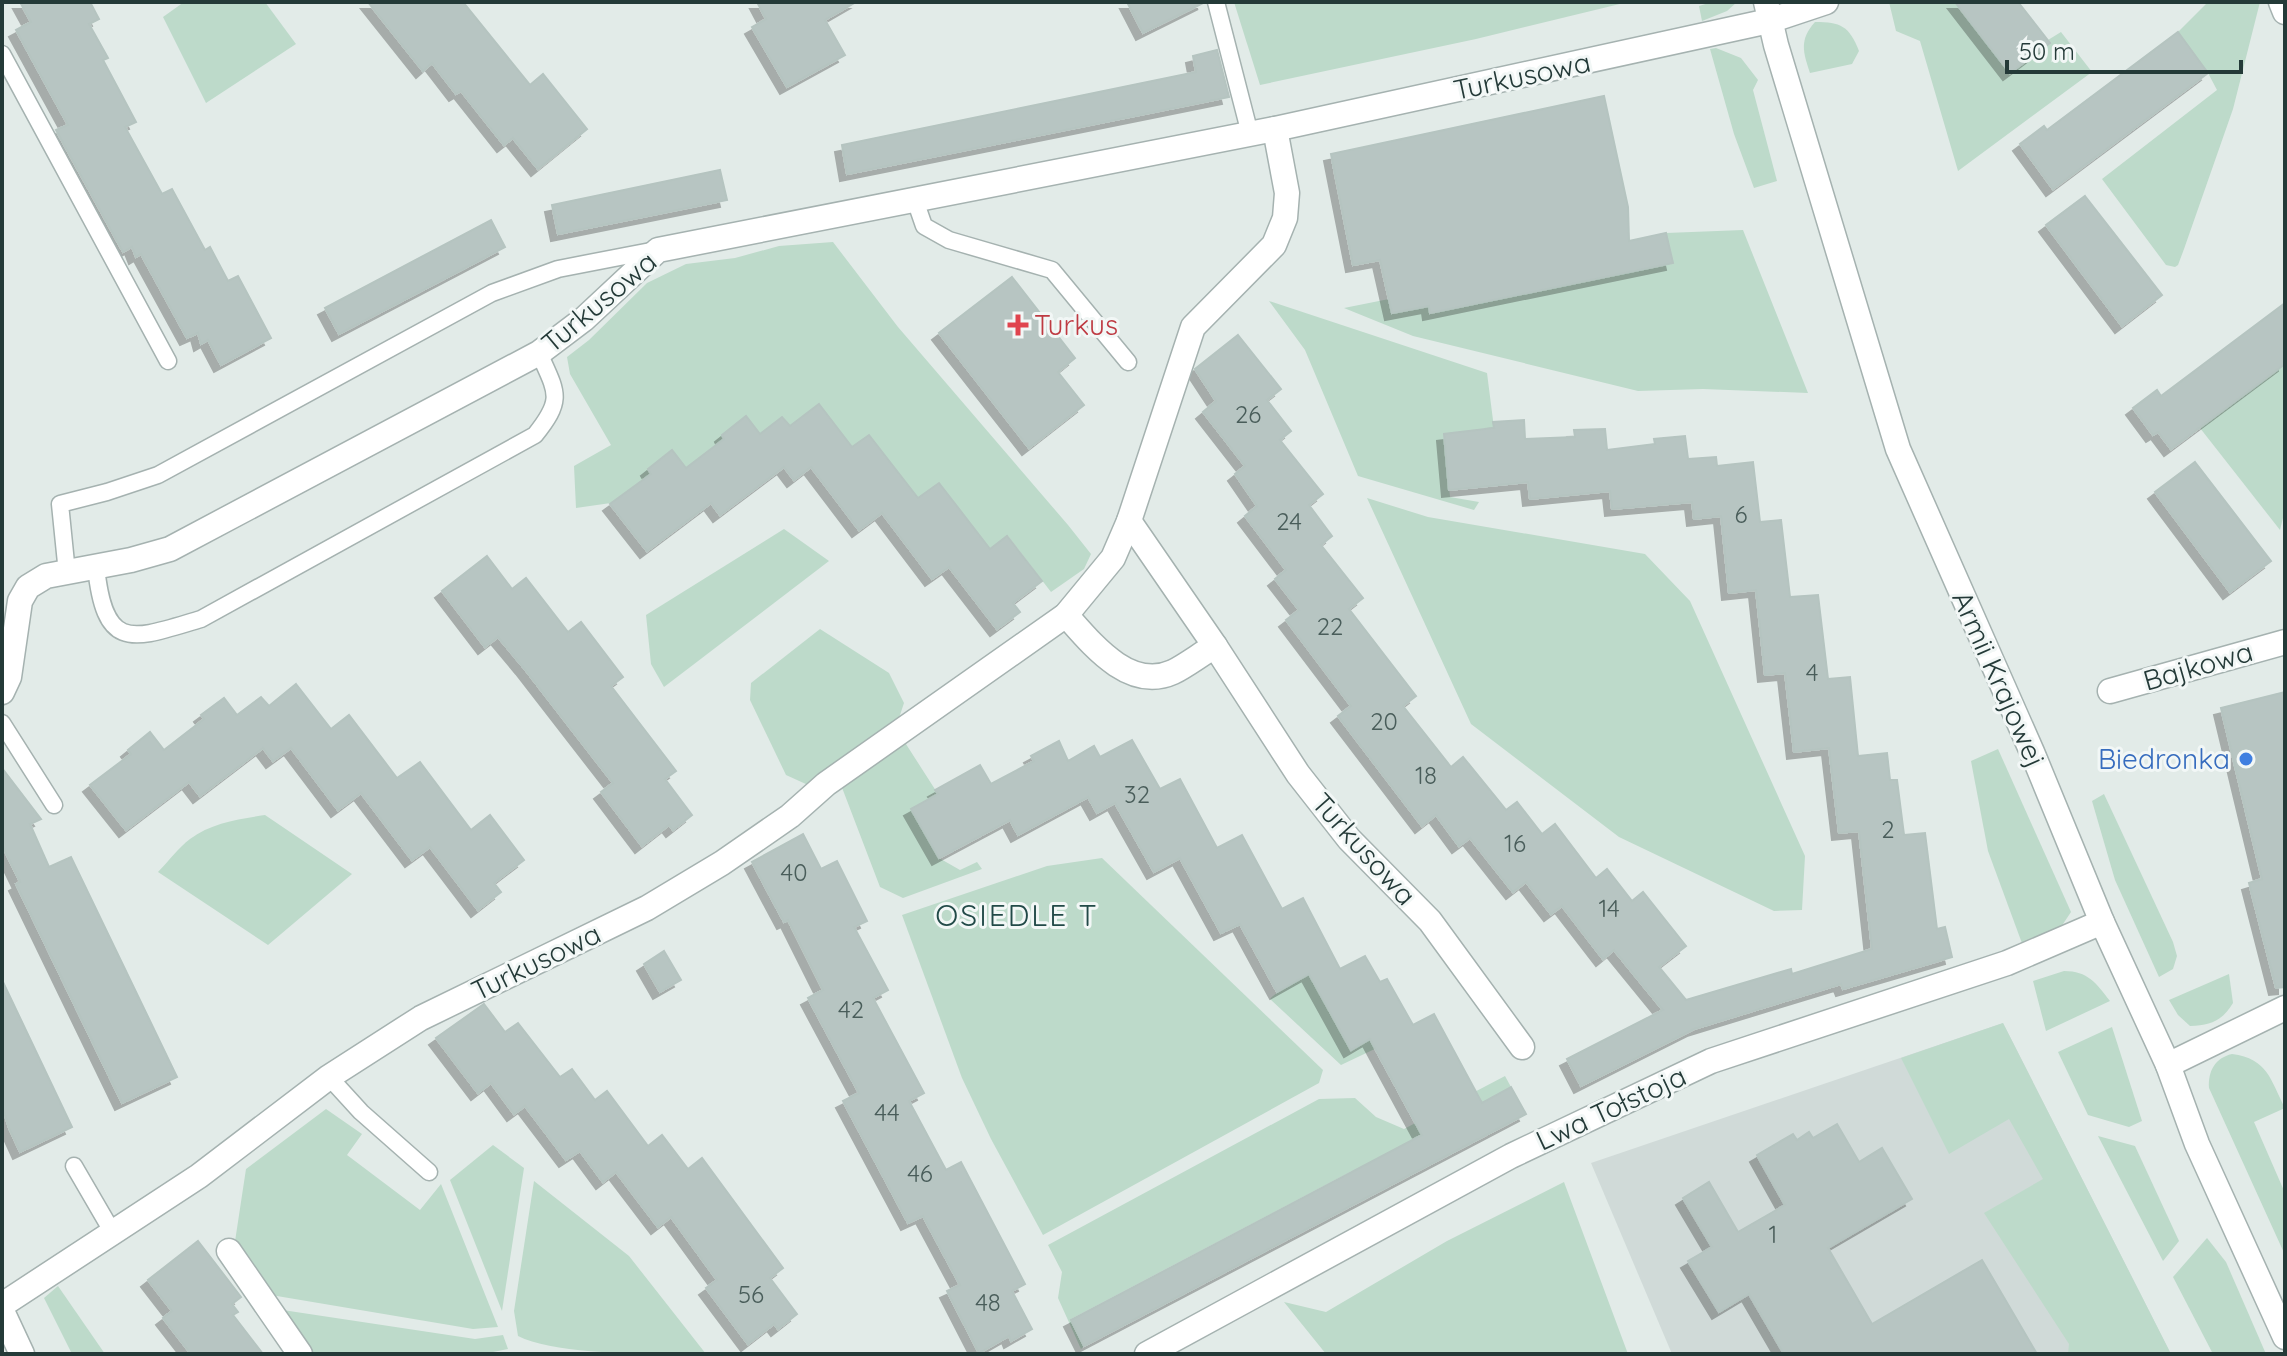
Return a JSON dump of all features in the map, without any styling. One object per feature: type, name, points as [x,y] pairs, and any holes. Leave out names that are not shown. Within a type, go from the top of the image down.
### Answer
[{"type":"street","points":[[1768,12],[1826,2]]},
{"type":"street","points":[[2281,2],[2285,12]]},
{"type":"street","name":"Turkusowa","points":[[2,692],[9,677],[20,601],[28,587],[46,576],[170,549],[539,353],[584,319],[658,250],[1275,129],[1768,12]]},
{"type":"street","name":"Armii Krajowej","points":[[1768,12],[1898,449],[2032,752],[2102,922],[2168,1065],[2197,1144],[2285,1337]]},
{"type":"street","name":"Turkusowa","points":[[2,1305],[199,1176],[338,1071],[421,1018],[647,908],[710,871],[790,816],[826,784],[1066,615],[1113,558],[1129,521],[1193,327],[1274,245],[1285,218],[1287,193],[1275,129]]},
{"type":"street","name":"Turkusowa","points":[[1129,521],[1298,774],[1349,839],[1430,921],[1522,1047]]},
{"type":"street","points":[[1066,615],[1099,652],[1125,669],[1150,677],[1171,673],[1215,646]]},
{"type":"street","name":"Bajkowa","points":[[2110,691],[2285,642]]},
{"type":"street","name":"Lwa Tołstoja","points":[[1147,1354],[1511,1156],[1711,1061],[2007,963],[2102,922]]},
{"type":"street","points":[[2168,1065],[2285,1008]]},
{"type":"street","points":[[229,1251],[300,1354]]},
{"type":"street","points":[[2,1311],[22,1354]]},
{"type":"lane","points":[[1216,2],[1250,134]]},
{"type":"lane","points":[[2,54],[168,361]]},
{"type":"lane","points":[[915,200],[924,226],[949,240],[1052,270],[1128,362]]},
{"type":"lane","points":[[67,573],[60,504],[158,475],[492,293],[558,269],[658,250]]},
{"type":"lane","points":[[96,567],[100,601],[110,622],[123,633],[145,636],[201,619],[535,435],[554,413],[555,386],[539,353]]},
{"type":"lane","points":[[2,723],[54,805]]},
{"type":"lane","points":[[338,1071],[361,1112],[429,1172]]},
{"type":"lane","points":[[74,1166],[113,1233]]},
{"type":"shaded area","points":[[2003,1023],[2171,1354],[1672,1354],[1591,1163]]},
{"type":"green space","points":[[184,2],[265,2],[296,44],[206,103],[163,17]]},
{"type":"green space","points":[[1234,2],[1628,2],[1476,39],[1260,85]]},
{"type":"green space","points":[[1712,2],[1737,2],[1727,11],[1702,21],[1699,6]]},
{"type":"green space","points":[[1889,2],[1955,2],[2010,73],[2050,44],[2048,40],[2061,32],[2092,72],[1958,171],[1920,41],[1896,31]]},
{"type":"green space","points":[[2208,2],[2260,2],[2233,109],[2175,267],[2166,265],[2102,179],[2217,90],[2178,32]]},
{"type":"green space","points":[[1815,22],[1831,23],[1848,31],[1859,51],[1852,64],[1810,73],[1804,46],[1806,35]]},
{"type":"green space","points":[[1716,48],[1741,58],[1758,80],[1753,90],[1777,181],[1754,188],[1734,134],[1710,49]]},
{"type":"green space","points":[[1743,230],[1808,393],[1703,389],[1638,391],[1413,336],[1344,308],[1389,299],[1393,313],[1429,306],[1431,312],[1672,263],[1666,233]]},
{"type":"green space","points":[[833,242],[898,327],[1091,554],[1084,569],[1051,592],[1008,536],[986,552],[805,441],[708,489],[576,508],[574,466],[611,445],[570,374],[567,357],[589,340],[647,283],[686,264],[735,258],[779,246]]},
{"type":"green space","points":[[1269,301],[1487,373],[1494,428],[1444,435],[1450,497],[1479,502],[1474,510],[1358,476],[1305,350]]},
{"type":"green space","points":[[2285,364],[2285,510],[2280,530],[2200,428]]},
{"type":"green space","points":[[1367,498],[1428,517],[1645,554],[1690,601],[1805,856],[1802,910],[1774,911],[1619,837],[1471,724]]},
{"type":"green space","points":[[784,529],[829,561],[664,687],[651,664],[646,615]]},
{"type":"green space","points":[[820,629],[889,673],[904,703],[898,721],[808,785],[786,775],[750,700],[751,683]]},
{"type":"green space","points":[[904,741],[938,794],[939,858],[960,870],[977,862],[982,869],[903,898],[880,887],[841,785]]},
{"type":"green space","points":[[1998,749],[2071,912],[2057,933],[2023,946],[1988,851],[1971,761]]},
{"type":"green space","points":[[2104,794],[2173,942],[2177,956],[2173,969],[2159,977],[2115,880],[2092,801]]},
{"type":"green space","points":[[265,815],[352,874],[268,945],[158,872],[181,846],[207,829]]},
{"type":"green space","points":[[1102,858],[1323,1070],[1319,1083],[1043,1235],[962,1078],[902,915],[1047,866]]},
{"type":"green space","points":[[1307,969],[1351,1049],[1375,1036],[1381,1046],[1341,1065],[1270,999]]},
{"type":"green space","points":[[2064,971],[2085,976],[2110,1001],[2046,1031],[2033,981]]},
{"type":"green space","points":[[2229,974],[2233,1003],[2225,1014],[2210,1023],[2190,1026],[2178,1015],[2169,1000]]},
{"type":"green space","points":[[2003,1023],[2171,1354],[2068,1354],[2069,1344],[1984,1213],[2043,1179],[2009,1119],[1949,1154],[1901,1058]]},
{"type":"green space","points":[[2112,1027],[2142,1121],[2129,1127],[2088,1115],[2058,1052]]},
{"type":"green space","points":[[2232,1054],[2253,1060],[2261,1066],[2285,1108],[2254,1122],[2285,1193],[2285,1255],[2209,1088],[2214,1066]]},
{"type":"green space","points":[[1505,1076],[1511,1087],[1371,1162],[1365,1197],[1352,1171],[1071,1319],[1084,1346],[1081,1349],[1058,1298],[1062,1272],[1048,1245],[1319,1099],[1355,1098],[1376,1117],[1404,1129]]},
{"type":"green space","points":[[326,1109],[362,1134],[347,1155],[420,1210],[441,1184],[498,1327],[473,1329],[265,1294],[234,1248],[246,1169]]},
{"type":"green space","points":[[2098,1136],[2135,1146],[2179,1241],[2163,1261]]},
{"type":"green space","points":[[493,1145],[524,1168],[502,1311],[450,1180]]},
{"type":"green space","points":[[534,1181],[629,1256],[706,1354],[582,1350],[535,1343],[518,1336],[514,1311]]},
{"type":"green space","points":[[1564,1182],[1628,1354],[1326,1354],[1284,1302],[1326,1312],[1447,1241]]},
{"type":"green space","points":[[2207,1238],[2226,1262],[2266,1354],[2213,1354],[2173,1277]]},
{"type":"green space","points":[[58,1286],[105,1354],[72,1354],[44,1298]]},
{"type":"green space","points":[[276,1309],[475,1339],[503,1335],[508,1349],[483,1354],[308,1354]]},
{"type":"building","points":[[20,2],[90,2],[99,19],[89,24],[108,58],[103,60],[136,122],[125,127],[162,194],[172,189],[205,250],[210,247],[228,281],[238,276],[271,338],[221,365],[208,340],[201,344],[198,333],[187,338],[141,254],[136,257],[132,247],[123,252],[56,130],[68,125],[16,30],[31,22]]},
{"type":"building","points":[[368,2],[463,2],[530,85],[543,74],[587,129],[538,169],[513,138],[504,145],[461,91],[456,94],[432,63],[423,71]]},
{"type":"building","points":[[757,2],[856,2],[825,20],[845,55],[787,87],[752,27],[766,19]]},
{"type":"building","points":[[1127,2],[1205,2],[1143,33]]},
{"type":"building","points":[[1955,2],[2018,2],[2050,43],[2010,73]]},
{"type":"building","points":[[2178,32],[2208,73],[2053,189],[2020,144],[2044,126],[2047,130]]},
{"type":"building","points":[[1217,50],[1229,97],[847,174],[842,145],[1196,72],[1193,56]]},
{"type":"building","points":[[1604,96],[1628,207],[1629,241],[1666,233],[1673,263],[1430,313],[1429,306],[1392,313],[1380,260],[1353,265],[1331,154]]},
{"type":"building","points":[[720,170],[727,200],[558,234],[552,205]]},
{"type":"building","points":[[2085,196],[2162,295],[2122,326],[2046,225]]},
{"type":"building","points":[[491,220],[505,247],[339,334],[325,308]]},
{"type":"building","points":[[1012,277],[1075,358],[1058,372],[1084,405],[1029,448],[939,333]]},
{"type":"building","points":[[2285,303],[2285,364],[2171,449],[2158,432],[2153,435],[2133,408],[2157,390],[2161,396]]},
{"type":"building","points":[[1238,335],[1281,389],[1267,400],[1291,431],[1280,440],[1323,494],[1309,505],[1332,536],[1321,545],[1363,598],[1349,609],[1416,696],[1403,706],[1451,767],[1463,757],[1506,810],[1517,802],[1542,834],[1555,824],[1596,878],[1607,869],[1632,901],[1643,892],[1686,946],[1659,967],[1686,1000],[1791,969],[1792,974],[1872,949],[1859,831],[1839,833],[1829,748],[1794,752],[1785,673],[1765,675],[1756,590],[1729,593],[1721,516],[1694,519],[1692,502],[1612,509],[1610,491],[1530,499],[1528,482],[1449,490],[1444,434],[1494,428],[1493,422],[1524,420],[1525,439],[1575,437],[1574,430],[1605,429],[1607,450],[1655,444],[1654,439],[1685,436],[1688,459],[1716,457],[1717,466],[1753,462],[1760,522],[1781,520],[1790,597],[1818,595],[1828,679],[1850,677],[1858,756],[1887,753],[1890,780],[1897,780],[1904,835],[1925,833],[1937,929],[1945,927],[1952,957],[1843,989],[1841,984],[1694,1029],[1581,1086],[1567,1059],[1663,1010],[1614,950],[1603,959],[1562,906],[1551,914],[1526,882],[1513,892],[1470,838],[1459,846],[1436,815],[1422,826],[1338,716],[1351,706],[1286,620],[1299,610],[1275,579],[1286,570],[1245,516],[1257,506],[1235,474],[1245,466],[1203,412],[1216,401],[1195,369]]},
{"type":"building","points":[[819,404],[852,447],[869,435],[918,498],[939,483],[990,549],[1007,536],[1042,581],[1013,603],[1020,612],[997,629],[949,567],[932,579],[882,513],[859,530],[811,467],[794,480],[784,467],[720,515],[711,503],[647,551],[610,504],[651,474],[648,469],[672,450],[686,468],[724,439],[722,435],[746,416],[760,434],[782,417],[790,426]]},
{"type":"building","points":[[2195,462],[2271,561],[2230,592],[2155,492]]},
{"type":"building","points":[[487,556],[512,589],[526,578],[568,632],[581,622],[623,677],[611,686],[676,771],[665,779],[692,815],[673,830],[669,825],[642,846],[601,792],[613,783],[523,667],[498,637],[485,647],[442,591]]},
{"type":"building","points":[[296,684],[331,729],[349,715],[397,778],[420,762],[471,830],[490,815],[524,860],[494,883],[501,892],[478,910],[430,847],[412,860],[361,793],[338,810],[291,748],[273,761],[263,748],[200,796],[189,782],[126,830],[90,785],[131,754],[128,750],[150,732],[164,750],[204,719],[201,715],[224,698],[237,715],[261,697],[269,706]]},
{"type":"building","points":[[2285,692],[2285,987],[2276,988],[2249,883],[2262,879],[2221,708]]},
{"type":"building","points":[[1132,740],[1160,789],[1180,779],[1217,848],[1242,835],[1282,909],[1303,898],[1340,969],[1365,956],[1380,982],[1387,979],[1413,1025],[1434,1014],[1482,1103],[1511,1087],[1526,1114],[1084,1346],[1071,1320],[1422,1135],[1370,1039],[1351,1050],[1309,974],[1277,992],[1240,924],[1221,933],[1180,858],[1154,872],[1115,803],[1097,813],[1088,797],[1018,835],[1010,820],[939,858],[911,809],[938,794],[935,790],[980,765],[991,784],[1034,761],[1031,756],[1059,741],[1068,761],[1094,746],[1100,757]]},
{"type":"building","points":[[2,768],[41,819],[30,824],[49,867],[71,857],[177,1077],[122,1103],[16,884],[20,882],[2,845]]},
{"type":"building","points":[[803,834],[821,869],[837,861],[867,921],[854,927],[888,990],[873,998],[924,1093],[909,1101],[946,1170],[961,1162],[1025,1284],[1012,1291],[1032,1329],[1011,1341],[1009,1336],[979,1353],[947,1291],[960,1285],[923,1216],[908,1223],[843,1101],[859,1093],[808,998],[823,990],[788,920],[784,922],[752,862]]},
{"type":"building","points":[[664,951],[681,980],[660,992],[644,964]]},
{"type":"building","points":[[2,980],[72,1127],[20,1152],[2,1106]]},
{"type":"building","points":[[484,1004],[505,1032],[518,1023],[560,1077],[572,1069],[595,1100],[607,1091],[648,1146],[662,1135],[688,1169],[702,1158],[783,1268],[770,1278],[797,1314],[778,1329],[774,1324],[748,1344],[706,1288],[717,1280],[671,1217],[658,1227],[616,1172],[603,1182],[580,1151],[566,1160],[525,1106],[514,1114],[491,1083],[478,1093],[436,1038]]},
{"type":"building","points":[[1837,1124],[1859,1162],[1882,1148],[1912,1199],[1828,1248],[1872,1324],[1982,1260],[2037,1354],[1784,1354],[1749,1294],[1719,1312],[1688,1261],[1712,1247],[1683,1198],[1709,1182],[1738,1232],[1785,1205],[1757,1155],[1793,1134],[1797,1140],[1809,1132],[1813,1138]]},
{"type":"building","points":[[198,1241],[241,1297],[232,1304],[238,1312],[233,1315],[263,1354],[191,1354],[163,1318],[172,1311],[148,1280]]},
{"type":"place","name":"Turkus","points":[[1018,325]]},
{"type":"place","name":"Biedronka","points":[[2246,759]]},
{"type":"district","name":"OSIEDLE T","points":[[1017,916]]}]
